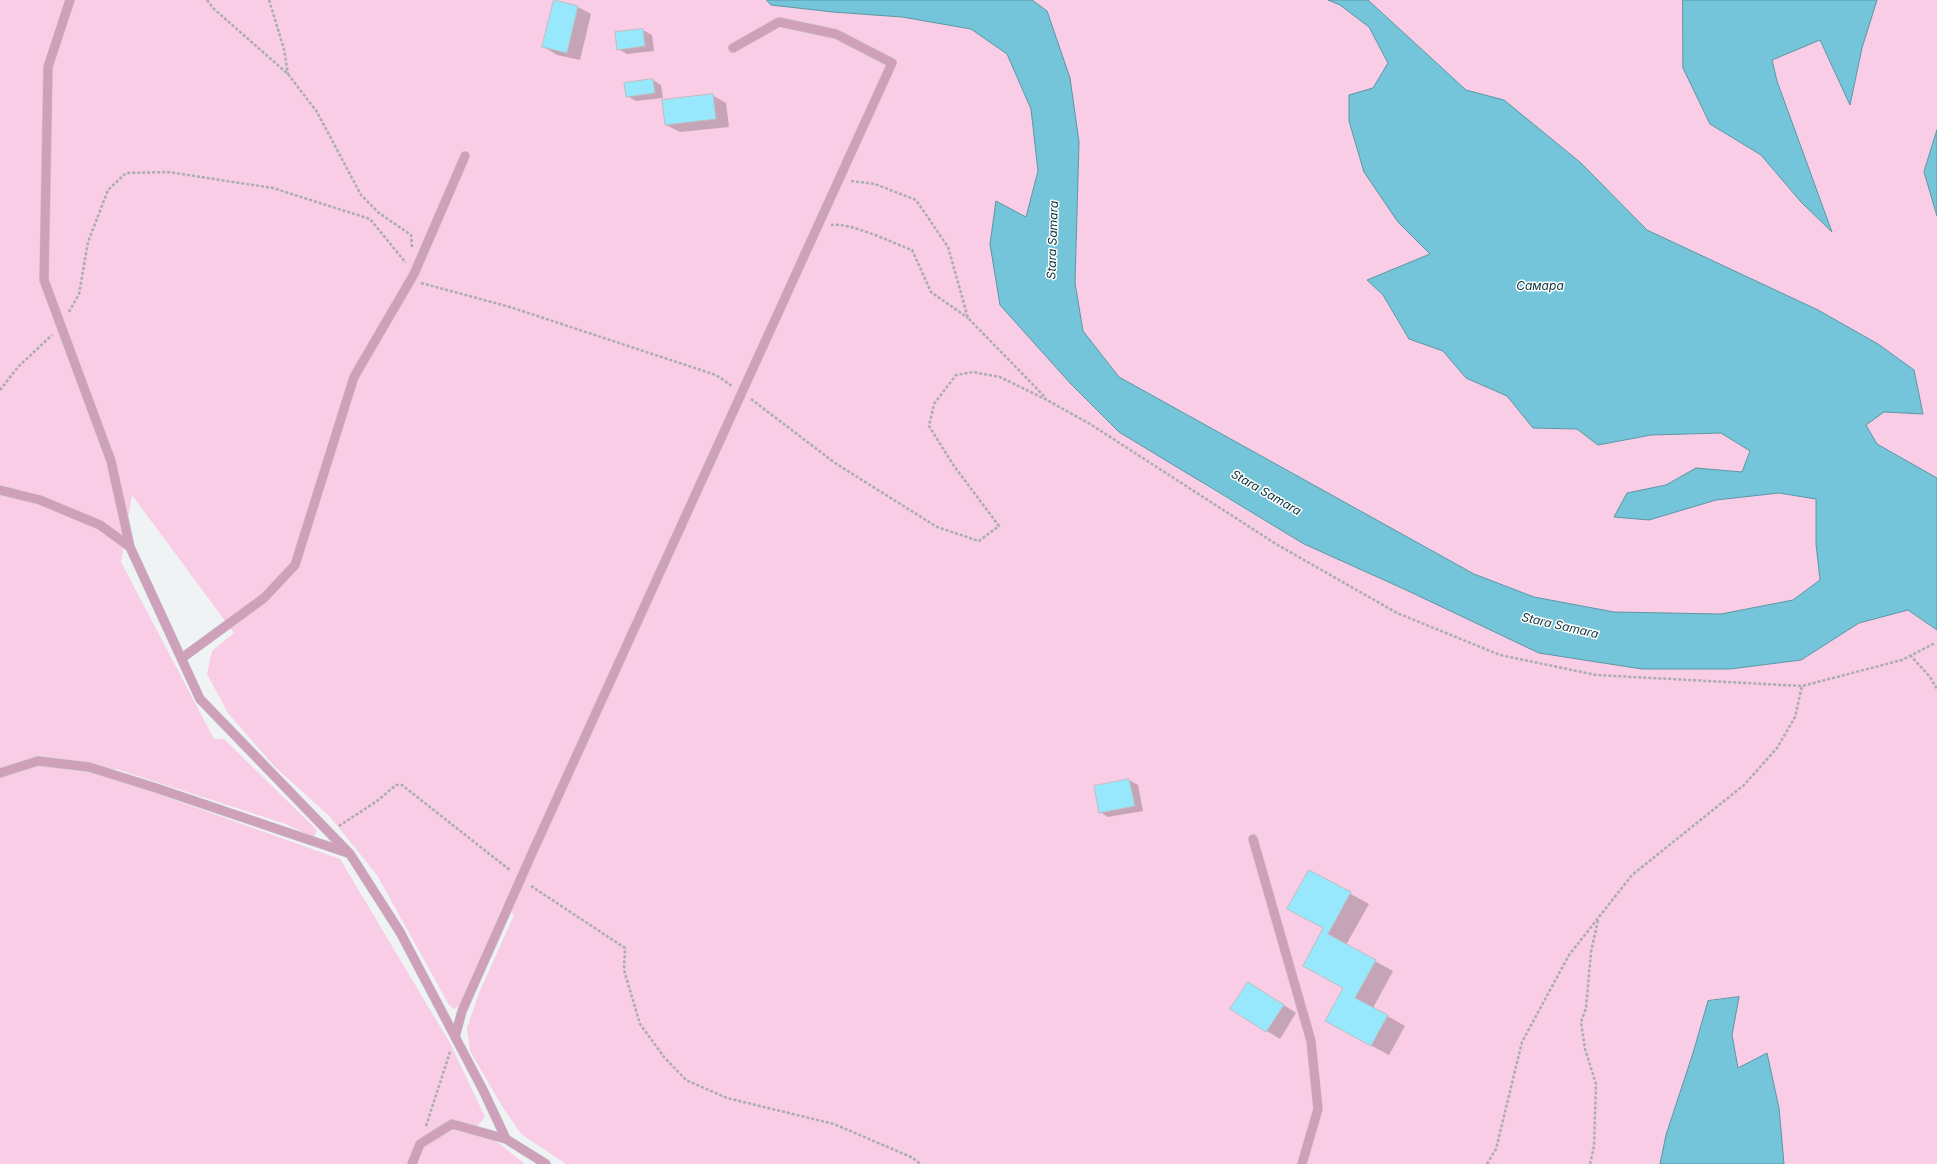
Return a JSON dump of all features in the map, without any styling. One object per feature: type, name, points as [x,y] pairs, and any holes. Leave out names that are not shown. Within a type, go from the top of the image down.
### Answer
[{"type":"lane","points":[[70,0],[48,67],[44,280],[111,461],[130,546],[200,699],[350,854],[400,932],[483,1090],[506,1139]]},
{"type":"lane","points":[[455,1036],[462,1011],[520,879],[892,63],[836,34],[779,22],[733,48]]},
{"type":"lane","points":[[182,658],[264,598],[295,565],[354,377],[414,274],[465,156]]},
{"type":"lane","points":[[0,490],[40,500],[100,525],[130,546]]},
{"type":"lane","points":[[0,773],[38,761],[89,767],[156,788],[350,854]]},
{"type":"lane","points":[[1254,839],[1311,1041],[1318,1109],[1302,1164]]},
{"type":"lane","points":[[412,1164],[420,1144],[452,1124],[506,1139],[546,1164]]},
{"type":"path","points":[[207,0],[214,9],[288,74],[317,112],[361,195],[379,213],[411,235],[412,250]]},
{"type":"path","points":[[269,0],[284,49],[288,74]]},
{"type":"path","points":[[0,390],[18,367],[61,327],[79,294],[88,242],[108,190],[126,173],[168,172],[273,188],[370,218],[422,284],[510,307],[716,376],[742,392],[835,463],[937,526],[979,541],[999,526],[954,466],[929,426],[934,404],[956,376],[973,372],[1000,377],[1047,400],[1090,424],[1276,544],[1390,609],[1500,655],[1596,675],[1802,686],[1866,670],[1910,656],[1935,643]]},
{"type":"path","points":[[839,180],[875,184],[916,200],[948,247],[968,318]]},
{"type":"path","points":[[817,227],[838,224],[867,232],[912,250],[931,292],[968,318],[1047,400]]},
{"type":"path","points":[[1910,656],[1930,677],[1937,689]]},
{"type":"path","points":[[1487,1164],[1496,1149],[1522,1042],[1569,955],[1632,875],[1696,826],[1749,780],[1777,748],[1795,716],[1802,686]]},
{"type":"path","points":[[331,834],[343,823],[377,801],[396,785],[402,785],[520,879],[625,948],[624,970],[640,1024],[664,1056],[686,1080],[727,1098],[834,1124],[911,1157],[922,1164]]},
{"type":"path","points":[[1590,1164],[1594,1146],[1596,1084],[1585,1049],[1581,1022],[1586,1008],[1591,952],[1598,919]]},
{"type":"path","points":[[420,1144],[455,1036]]},
{"type":"shaded area","points":[[0,0],[767,0],[771,5],[833,12],[902,17],[971,29],[1007,54],[1031,109],[1038,171],[1026,217],[996,201],[1000,305],[1070,383],[1206,486],[1304,544],[1404,589],[1730,669],[1801,660],[1859,623],[1908,610],[1937,630],[1937,1164],[1784,1164],[1779,1108],[1767,1053],[1738,1069],[1732,1035],[1739,997],[1708,1001],[1693,1053],[1666,1135],[1660,1164],[566,1164],[521,1134],[502,1106],[470,1051],[467,1028],[479,993],[514,915],[503,906],[460,1005],[454,1009],[449,1005],[377,875],[330,817],[274,766],[228,713],[207,674],[212,651],[234,633],[132,495],[121,562],[214,739],[224,739],[317,830],[314,838],[286,824],[116,769],[99,773],[340,859],[450,1043],[485,1117],[477,1126],[525,1164],[0,1164]]},
{"type":"shaded area","points":[[1032,0],[1328,0],[1340,5],[1369,27],[1388,63],[1373,88],[1398,222],[1430,254],[1367,280],[1383,295],[1409,339],[1443,351],[1466,378],[1507,396],[1533,428],[1577,429],[1599,445],[1651,435],[1721,433],[1750,451],[1742,472],[1696,468],[1666,485],[1627,493],[1649,520],[1716,500],[1779,493],[1816,499],[1816,544],[1820,580],[1793,600],[1721,614],[1614,612],[1534,597],[1474,574],[1119,377],[1083,331],[1075,283],[1079,142],[1047,11]]},
{"type":"shaded area","points":[[1368,0],[1683,0],[1683,68],[1710,124],[1761,155],[1801,202],[1832,231],[1777,81],[1772,60],[1820,40],[1850,105],[1862,48],[1877,0],[1937,0],[1937,130],[1924,172],[1937,216],[1937,478],[1877,444],[1866,424],[1884,412],[1923,414],[1914,370],[1878,344],[1818,310],[1647,230],[1581,163],[1504,100],[1466,90]]},
{"type":"water","name":"Самара","points":[[767,0],[1032,0],[1047,11],[1070,78],[1079,142],[1075,283],[1083,331],[1119,377],[1474,574],[1534,597],[1614,612],[1721,614],[1793,600],[1820,580],[1816,544],[1816,499],[1779,493],[1716,500],[1649,520],[1614,517],[1627,493],[1666,485],[1696,468],[1742,472],[1750,451],[1721,433],[1651,435],[1598,445],[1577,429],[1533,428],[1507,396],[1466,378],[1443,351],[1409,339],[1383,295],[1367,280],[1430,254],[1398,222],[1364,172],[1349,121],[1349,95],[1373,88],[1388,63],[1369,27],[1340,5],[1328,0],[1368,0],[1466,90],[1504,100],[1581,163],[1647,230],[1818,310],[1878,344],[1914,370],[1923,414],[1884,412],[1866,425],[1877,444],[1937,478],[1937,630],[1908,610],[1859,623],[1801,660],[1730,669],[1642,669],[1539,653],[1404,589],[1304,544],[1119,432],[1070,383],[1000,305],[990,244],[996,201],[1026,217],[1038,171],[1031,109],[1007,54],[971,29],[902,17],[833,12],[771,5]]},
{"type":"water","points":[[1683,0],[1877,0],[1862,48],[1850,105],[1820,40],[1772,60],[1777,81],[1832,232],[1801,202],[1761,155],[1710,124],[1683,68]]},
{"type":"water","points":[[1937,130],[1937,216],[1924,172]]},
{"type":"water","points":[[1739,997],[1732,1035],[1738,1068],[1767,1053],[1779,1108],[1784,1164],[1660,1164],[1666,1135],[1693,1053],[1708,1001]]},
{"type":"building","points":[[554,0],[578,6],[567,53],[542,47]]},
{"type":"building","points":[[643,29],[645,46],[617,50],[615,32]]},
{"type":"building","points":[[653,79],[655,93],[626,97],[624,83]]},
{"type":"building","points":[[713,94],[716,119],[665,125],[662,100]]},
{"type":"building","points":[[1129,779],[1135,806],[1099,813],[1094,786]]},
{"type":"building","points":[[1309,870],[1351,892],[1328,934],[1376,960],[1355,998],[1388,1015],[1371,1046],[1325,1021],[1343,988],[1303,966],[1323,928],[1287,909]]},
{"type":"building","points":[[1248,982],[1284,1005],[1266,1032],[1230,1009]]},
{"type":"water label","name":"Stara Samara","points":[[1053,240]]},
{"type":"water label","name":"Stara Samara","points":[[1266,493]]},
{"type":"water label","name":"Stara Samara","points":[[1560,626]]}]
